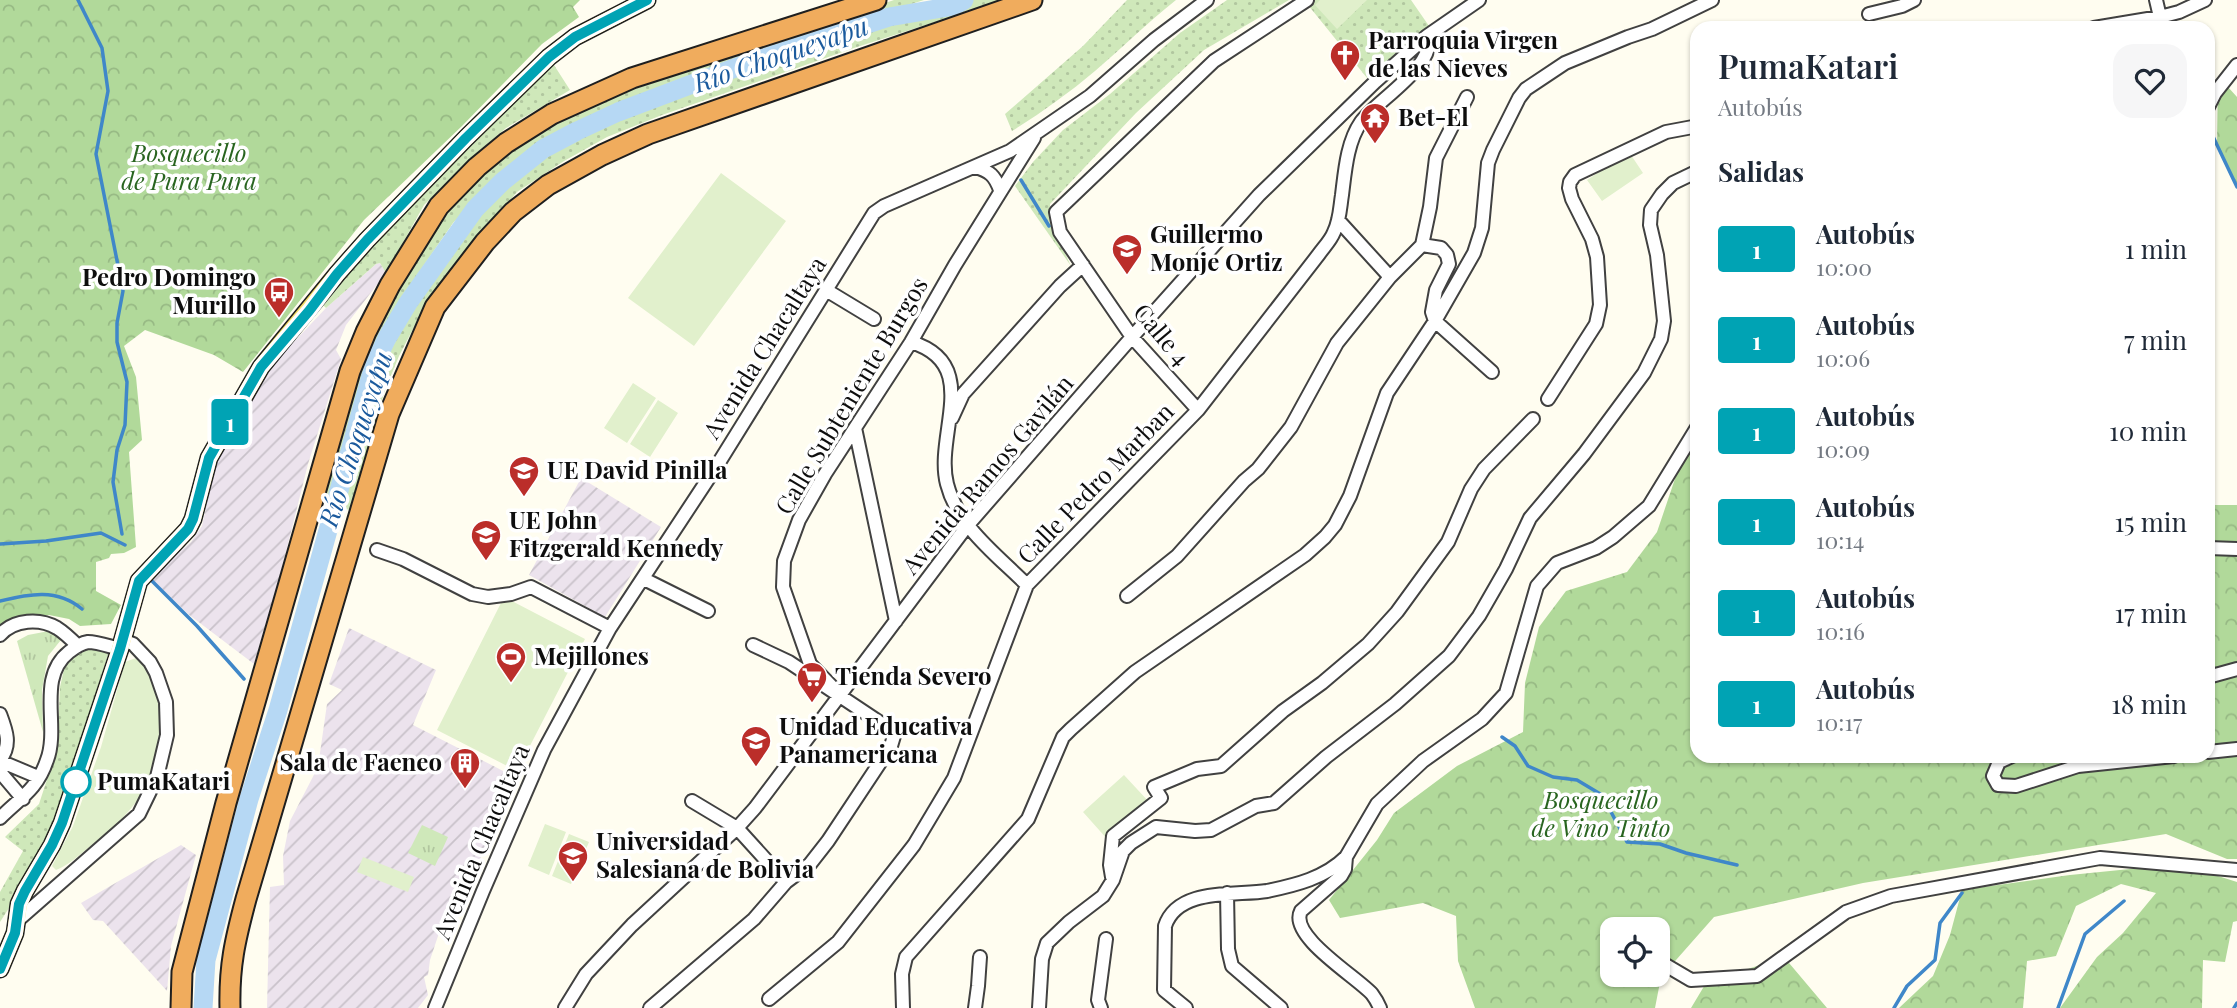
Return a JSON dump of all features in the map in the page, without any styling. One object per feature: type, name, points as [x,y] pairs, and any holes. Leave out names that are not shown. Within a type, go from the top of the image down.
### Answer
[{"type":"highway","points":[[181,1008],[182,972],[223,815],[350,371],[390,285],[439,206],[477,167],[506,143],[552,114],[585,98],[632,78],[876,0]]},
{"type":"highway","points":[[230,1008],[229,976],[233,946],[389,414],[435,307],[485,242],[513,212],[548,185],[601,155],[648,134],[1032,0]]},
{"type":"main road","points":[[0,969],[15,933],[19,904],[62,823],[122,645],[139,581],[188,529],[209,458],[271,353],[367,240],[549,57],[575,37],[647,0]]},
{"type":"street","name":"Avenida Chacaltaya","points":[[435,1008],[482,891],[544,750],[610,628],[718,464],[874,213],[884,206],[1010,151],[1090,96],[1154,40],[1207,0]]},
{"type":"street","name":"Calle 4","points":[[1198,410],[1132,337],[1060,232],[1056,212],[1214,61],[1307,0]]},
{"type":"street","name":"Avenida Ramos Gavilán","points":[[565,1008],[586,974],[632,925],[755,808],[967,526],[1259,195],[1375,82],[1427,36],[1479,0]]},
{"type":"street","points":[[903,1008],[902,974],[906,957],[1028,819],[1063,737],[1135,672],[1305,555],[1335,525],[1350,496],[1387,393],[1435,321],[1474,253],[1482,228],[1488,163],[1501,132],[1526,89],[1565,63],[1652,29],[1712,0]]},
{"type":"street","points":[[1869,14],[1902,6],[1914,0]]},
{"type":"street","points":[[2155,0],[2160,17]]},
{"type":"street","points":[[2136,21],[2160,17],[2177,6],[2205,0]]},
{"type":"street","name":"Calle Pedro Marban","points":[[769,999],[838,942],[914,845],[954,778],[1027,585],[1198,410],[1319,254],[1334,232],[1338,220],[1356,130],[1374,106],[1421,64],[1429,49],[1427,36]]},
{"type":"street","points":[[2215,93],[2237,65]]},
{"type":"street","points":[[1127,596],[1177,556],[1258,469],[1291,428],[1336,343],[1390,277],[1422,245],[1436,158],[1467,97]]},
{"type":"street","points":[[1548,399],[1596,324],[1600,305],[1597,257],[1592,239],[1572,200],[1570,182],[1575,175],[1667,132],[1690,128]]},
{"type":"street","name":"Calle Subteniente Burgos","points":[[841,695],[810,664],[783,587],[784,561],[799,520],[911,342],[1037,132]]},
{"type":"street","points":[[975,167],[995,176],[1000,190]]},
{"type":"street","points":[[1039,1008],[1042,959],[1047,943],[1069,922],[1100,901],[1113,880],[1123,851],[1131,843],[1153,828],[1211,830],[1256,806],[1274,803],[1326,757],[1385,713],[1449,656],[1479,617],[1530,518],[1584,454],[1644,373],[1661,339],[1664,321],[1657,255],[1650,225],[1651,210],[1672,183],[1690,174]]},
{"type":"street","points":[[1338,220],[1390,277]]},
{"type":"street","points":[[1422,245],[1441,248],[1447,255],[1448,264],[1436,290],[1432,312],[1435,321],[1492,372]]},
{"type":"street","points":[[949,425],[963,394],[1060,286],[1083,265]]},
{"type":"street","points":[[826,290],[874,319]]},
{"type":"street","points":[[911,342],[926,346],[944,364],[952,385],[944,457],[947,483],[967,526],[1027,585]]},
{"type":"street","points":[[1113,880],[1110,865],[1113,836],[1161,798],[1154,787],[1197,769],[1221,766],[1283,711],[1322,683],[1368,644],[1397,612],[1448,542],[1471,489],[1484,469],[1533,419]]},
{"type":"street","points":[[856,428],[896,621]]},
{"type":"street","points":[[1186,1008],[1164,990],[1167,919],[1199,897],[1264,891],[1304,882],[1324,874],[1346,858],[1377,804],[1423,761],[1482,719],[1506,693],[1537,586],[1548,571],[1558,563],[1604,543],[1649,506],[1690,439]]},
{"type":"street","points":[[377,550],[403,559],[472,594],[488,597],[511,594],[531,587],[610,628]]},
{"type":"street","points":[[644,579],[708,611]]},
{"type":"street","points":[[0,635],[19,624],[39,621],[59,629],[78,646]]},
{"type":"street","points":[[0,818],[33,788],[48,760],[52,676],[65,655],[78,646],[91,642],[133,644],[150,662],[156,673],[168,713],[167,735],[157,777],[139,814],[17,921]]},
{"type":"street","points":[[650,1008],[754,919],[786,881],[810,864],[888,754],[894,736],[882,724],[841,695],[789,662],[753,645]]},
{"type":"street","points":[[2215,675],[2237,669]]},
{"type":"street","points":[[0,714],[7,743],[0,760],[38,777]]},
{"type":"street","points":[[2215,751],[2237,749]]},
{"type":"street","points":[[1999,763],[1993,776],[1998,785],[2016,786],[2078,766],[2107,763]]},
{"type":"street","points":[[0,772],[23,799]]},
{"type":"street","points":[[692,801],[737,828],[786,881]]},
{"type":"street","points":[[1346,858],[1341,876],[1298,916],[1301,929],[1323,953],[1372,994],[1380,1008]]},
{"type":"street","points":[[1670,968],[1691,980],[1757,976],[1846,912],[1891,896],[2100,858],[2237,870]]},
{"type":"street","points":[[1227,893],[1228,949],[1232,965],[1281,1008]]},
{"type":"street","points":[[1101,1008],[1098,1000],[1106,939]]},
{"type":"street","points":[[975,1008],[980,957]]},
{"type":"shaded area","points":[[380,263],[386,273],[346,325],[336,350],[341,359],[308,464],[254,664],[188,614],[150,577],[191,542],[202,526],[216,462],[275,362],[326,308]]},
{"type":"shaded area","points":[[581,478],[661,527],[605,617],[529,575]]},
{"type":"shaded area","points":[[349,628],[436,670],[413,725],[515,777],[462,902],[439,933],[428,975],[424,977],[428,995],[418,1008],[267,1008],[270,887],[284,885],[283,856],[290,821],[318,767],[327,704],[342,690],[329,684]]},
{"type":"shaded area","points":[[181,845],[196,855],[171,946],[167,991],[103,921],[93,920],[81,903]]},
{"type":"green space","name":"Bosquecillo de Pura Pura","points":[[0,0],[580,0],[573,7],[579,17],[542,44],[364,220],[243,372],[214,355],[145,330],[124,346],[136,377],[142,440],[129,452],[136,547],[124,553],[111,554],[109,558],[96,562],[96,591],[121,605],[111,624],[80,626],[69,619],[49,615],[0,625]]},
{"type":"green space","points":[[894,0],[924,0],[625,102],[581,121],[532,150],[488,186],[453,223],[404,294],[378,340],[333,505],[322,500],[357,381],[373,337],[416,257],[479,177],[527,140],[579,110]]},
{"type":"green space","points":[[964,0],[1004,0],[857,47],[662,115],[607,137],[517,192],[473,243],[424,308],[385,390],[350,510],[342,508],[391,350],[416,302],[492,202],[549,153],[591,128],[659,100]]},
{"type":"green space","points":[[1127,0],[1176,0],[1085,79],[1012,131],[1005,114],[1083,46]]},
{"type":"green space","points":[[1227,0],[1289,0],[1204,50],[1136,113],[1050,204],[1050,222],[1071,266],[1015,186],[1063,130],[1110,94],[1180,33]]},
{"type":"green space","points":[[1304,0],[1411,0],[1429,26],[1367,78]]},
{"type":"green space","points":[[1320,0],[1367,0],[1337,29],[1315,5]]},
{"type":"green space","points":[[554,65],[570,90],[506,128],[473,156],[424,205],[386,273],[380,263],[376,264],[326,308],[322,304],[406,211]]},
{"type":"green space","points":[[2218,76],[2237,97],[2237,184],[2217,145]]},
{"type":"green space","points":[[1629,152],[1643,173],[1602,201],[1587,180]]},
{"type":"green space","points":[[721,173],[786,221],[694,346],[628,298]]},
{"type":"green space","points":[[633,383],[656,398],[627,443],[604,428]]},
{"type":"green space","points":[[658,400],[678,413],[650,457],[630,444]]},
{"type":"green space","name":"Bosquecillo de Vino Tinto","points":[[1690,451],[1690,763],[2215,763],[2215,505],[2237,505],[2237,859],[2227,859],[2166,834],[1863,883],[1714,917],[1670,967],[1670,917],[1600,917],[1600,987],[1659,987],[1655,1008],[1475,1008],[1458,961],[1456,916],[1423,903],[1340,918],[1329,900],[1377,840],[1394,813],[1457,766],[1523,732],[1525,683],[1539,627],[1566,591],[1627,572],[1657,532],[1678,470]]},
{"type":"green space","name":"Mejillones","points":[[504,597],[585,639],[517,771],[437,730]]},
{"type":"green space","points":[[49,631],[65,635],[48,656],[42,690],[43,732],[17,641],[28,635]]},
{"type":"green space","points":[[86,648],[109,651],[58,814],[0,922],[0,892],[23,851],[5,837],[39,804],[57,749],[60,687],[66,660]]},
{"type":"green space","points":[[136,658],[151,677],[160,698],[163,733],[161,753],[155,769],[126,815],[72,861],[56,870],[52,866],[73,826],[101,747],[125,662]]},
{"type":"green space","points":[[1124,775],[1150,803],[1108,840],[1083,812]]},
{"type":"green space","points":[[545,824],[566,832],[549,875],[528,866]]},
{"type":"green space","points":[[422,825],[448,837],[435,866],[408,853]]},
{"type":"green space","points":[[569,834],[589,842],[571,884],[552,876]]},
{"type":"green space","points":[[363,857],[414,877],[408,892],[357,872]]},
{"type":"green space","points":[[2180,864],[2237,882],[2237,921],[2233,922],[2225,962],[2203,960],[2202,1008],[2060,1008],[2097,957],[2123,933],[2156,893],[2121,884],[2076,906],[2056,956],[2027,961],[2023,1008],[1899,1008],[1933,976],[1950,935],[1962,890],[2070,875]]},
{"type":"green space","points":[[1784,957],[1827,1008],[1691,1008],[1706,983]]},
{"type":"waterway","points":[[78,0],[102,48],[108,91],[96,154],[123,291],[117,323],[117,342],[127,382],[125,425],[117,450],[113,482],[122,534]]},
{"type":"waterway","name":"Río Choqueyapu","points":[[203,1008],[206,960],[249,799],[278,710],[374,365],[408,303],[475,209],[502,182],[543,149],[618,112],[748,63],[889,17],[954,6],[964,0]]},
{"type":"waterway","points":[[2215,141],[2237,187]]},
{"type":"waterway","points":[[1021,180],[1049,226]]},
{"type":"waterway","points":[[0,544],[101,533],[125,545]]},
{"type":"waterway","points":[[150,579],[244,679]]},
{"type":"waterway","points":[[0,601],[43,594],[63,598],[82,609]]},
{"type":"waterway","points":[[1502,737],[1515,746],[1528,766],[1553,777],[1577,780],[1602,795],[1627,842],[1660,844],[1737,865]]},
{"type":"waterway","points":[[1894,1008],[1907,986],[1935,960],[1940,923],[1962,893]]},
{"type":"waterway","points":[[2058,1008],[2085,934],[2124,901]]},
{"type":"waterway","points":[[2234,1008],[2237,1003]]},
{"type":"bus line","name":"1","points":[[0,969],[15,933],[19,904],[62,823],[120,649],[139,581],[188,529],[209,458],[261,367],[367,240],[549,57],[599,23],[647,0]]},
{"type":"place","name":"Parroquia Virgen de las Nieves","points":[[1345,82]]},
{"type":"place","name":"Bet-El","points":[[1375,145]]},
{"type":"place","name":"Guillermo Monje Ortiz","points":[[1127,276]]},
{"type":"place","name":"Pedro Domingo Murillo","points":[[279,319]]},
{"type":"place","name":"UE David Pinilla","points":[[524,498]]},
{"type":"place","name":"UE John Fitzgerald Kennedy","points":[[486,562]]},
{"type":"place","name":"Mejillones","points":[[511,684]]},
{"type":"place","name":"Tienda Severo","points":[[812,704]]},
{"type":"place","name":"Unidad Educativa Panamericana","points":[[756,768]]},
{"type":"place","name":"PumaKatari","points":[[76,782]]},
{"type":"place","name":"Sala de Faeneo","points":[[465,790]]},
{"type":"place","name":"Universidad Salesiana de Bolivia","points":[[573,883]]}]
